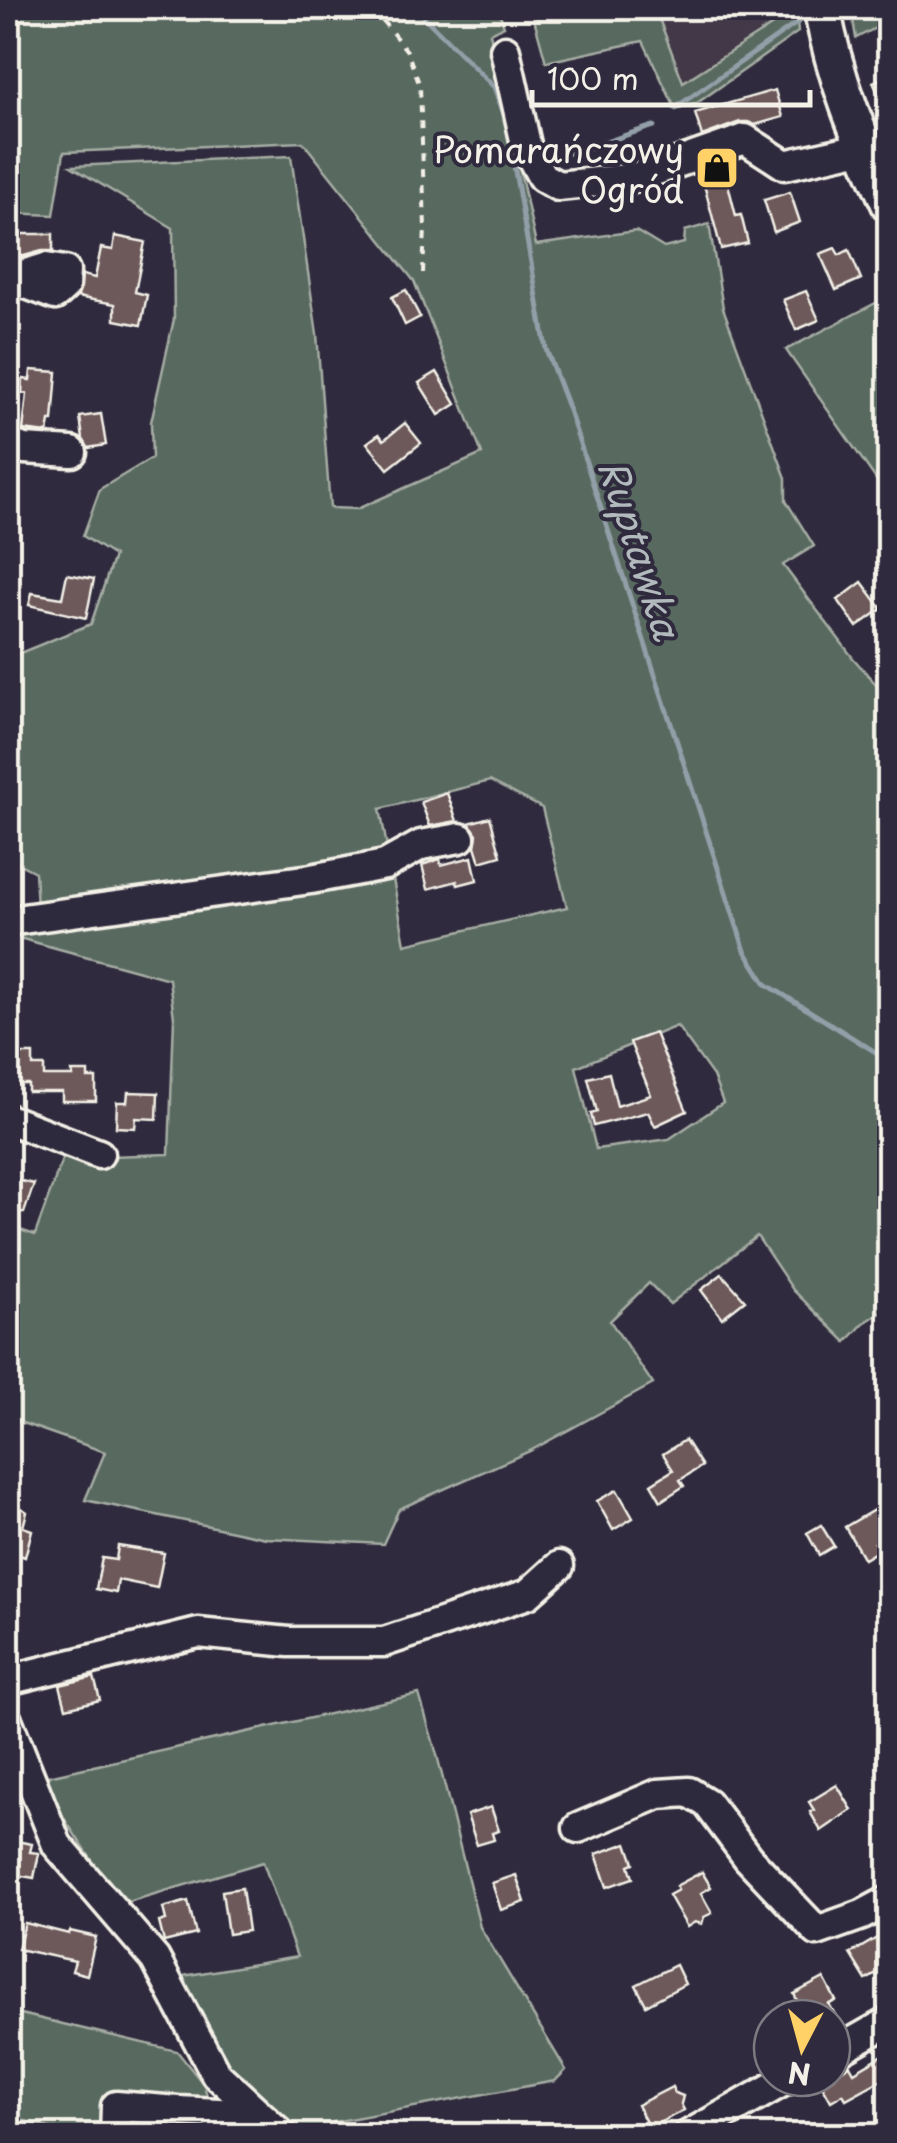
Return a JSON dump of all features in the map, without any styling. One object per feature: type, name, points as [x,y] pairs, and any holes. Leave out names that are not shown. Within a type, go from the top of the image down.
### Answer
[{"type":"main road","points":[[822,8],[840,84],[861,143],[890,204]]},
{"type":"street","points":[[504,50],[527,149],[542,177],[558,186],[634,178],[746,139],[785,165],[852,150],[861,143]]},
{"type":"street","points":[[8,444],[72,452]]},
{"type":"street","points":[[8,921],[366,869],[385,865],[421,845],[460,838]]},
{"type":"street","points":[[8,1119],[99,1154]]},
{"type":"street","points":[[8,1680],[198,1634],[289,1642],[384,1642],[528,1594],[559,1566]]},
{"type":"street","points":[[8,1722],[57,1845],[155,1959],[216,2074],[284,2136]]},
{"type":"street","points":[[578,1828],[658,1794],[690,1792],[707,1804],[748,1858],[818,1931],[890,1900]]},
{"type":"street","points":[[852,2043],[890,2021]]},
{"type":"street","points":[[687,2136],[754,2098]]},
{"type":"street","points":[[115,2136],[116,2106],[260,2114]]},
{"type":"path","points":[[372,8],[406,51],[420,86],[424,273]]},
{"type":"shaded area","points":[[655,8],[796,8],[796,10],[682,82]]},
{"type":"green space","points":[[8,8],[498,8],[504,26],[490,33],[536,245],[636,231],[664,248],[684,243],[685,231],[709,224],[723,308],[786,478],[786,501],[814,546],[783,565],[889,699],[889,1307],[864,1323],[846,1342],[793,1290],[757,1236],[670,1304],[649,1283],[610,1321],[653,1384],[530,1451],[399,1509],[383,1544],[266,1538],[85,1500],[105,1452],[8,1418],[8,1226],[35,1235],[65,1151],[81,1157],[169,1154],[174,1018],[169,979],[8,935],[8,910],[37,908],[35,872],[8,858],[8,672],[15,655],[91,624],[114,556],[83,536],[100,489],[152,458],[151,422],[174,319],[173,228],[71,166],[291,156],[317,334],[330,508],[357,509],[482,454],[414,281],[303,142],[64,152],[54,215],[8,213]],"holes":[[[490,781],[542,808],[567,907],[405,944],[380,809]],[[677,1026],[713,1076],[723,1103],[669,1139],[596,1149],[576,1067]]]},
{"type":"green space","points":[[531,8],[655,8],[683,82],[796,10],[798,32],[697,103],[676,110],[643,41],[546,62]]},
{"type":"green space","points":[[851,8],[889,8],[889,21],[856,38]]},
{"type":"green space","points":[[889,296],[889,498],[786,350]]},
{"type":"green space","points":[[419,1694],[480,1927],[566,2070],[555,2081],[333,2122],[331,2135],[305,2135],[220,2067],[183,1976],[297,1957],[263,1862],[121,1904],[53,1802],[44,1777]]},
{"type":"green space","points":[[8,2011],[177,2051],[204,2085],[208,2099],[106,2096],[96,2135],[74,2135],[8,2116]]},
{"type":"building","points":[[890,75],[890,120],[873,82]]},
{"type":"building","points":[[775,90],[783,117],[755,125],[740,122],[702,136],[695,113]]},
{"type":"building","points":[[727,164],[736,216],[741,215],[748,243],[721,249],[701,173]]},
{"type":"building","points":[[790,192],[800,222],[774,232],[764,200]]},
{"type":"building","points":[[8,234],[53,234],[53,251],[8,256]]},
{"type":"building","points":[[115,236],[145,242],[135,292],[147,295],[141,325],[115,320],[115,304],[77,297],[82,275],[95,278],[101,248],[113,250]]},
{"type":"building","points":[[835,248],[839,255],[849,250],[861,279],[836,290],[820,254]]},
{"type":"building","points":[[406,290],[420,317],[405,325],[392,297]]},
{"type":"building","points":[[806,291],[819,320],[796,330],[783,300]]},
{"type":"building","points":[[31,370],[57,372],[53,421],[48,433],[23,430],[27,394],[22,393],[23,379],[30,380]]},
{"type":"building","points":[[437,372],[456,404],[439,415],[419,383]]},
{"type":"building","points":[[101,414],[106,445],[88,448],[80,417]]},
{"type":"building","points":[[405,423],[421,443],[388,469],[367,443],[379,434],[384,440]]},
{"type":"building","points":[[67,574],[94,579],[86,618],[29,605],[32,593],[62,598]]},
{"type":"building","points":[[862,582],[882,609],[857,627],[838,600]]},
{"type":"building","points":[[447,793],[457,821],[430,826],[421,802]]},
{"type":"building","points":[[490,817],[501,856],[480,862],[475,846],[477,834],[469,823]]},
{"type":"building","points":[[472,857],[477,880],[428,889],[422,865],[440,859],[441,865]]},
{"type":"building","points":[[655,1033],[687,1111],[655,1126],[648,1112],[594,1126],[591,1114],[597,1112],[588,1078],[609,1073],[617,1106],[651,1095],[630,1042]]},
{"type":"building","points":[[8,1054],[33,1054],[33,1066],[44,1066],[44,1076],[88,1072],[88,1078],[96,1078],[96,1101],[62,1101],[62,1092],[28,1092],[28,1084],[8,1084]]},
{"type":"building","points":[[128,1092],[158,1093],[157,1119],[136,1118],[135,1128],[116,1127],[117,1102],[127,1102]]},
{"type":"building","points":[[8,1178],[34,1184],[24,1213],[8,1207]]},
{"type":"building","points":[[722,1274],[745,1300],[722,1318],[701,1290]]},
{"type":"building","points":[[685,1440],[702,1466],[680,1480],[684,1486],[661,1501],[651,1484],[673,1470],[663,1454]]},
{"type":"building","points":[[617,1490],[633,1518],[613,1530],[597,1501]]},
{"type":"building","points":[[12,1501],[27,1512],[23,1527],[32,1530],[25,1557],[8,1551]]},
{"type":"building","points":[[879,1507],[890,1525],[890,1534],[875,1543],[879,1550],[864,1559],[845,1527]]},
{"type":"building","points":[[821,1525],[834,1546],[819,1555],[807,1533]]},
{"type":"building","points":[[118,1546],[164,1553],[157,1588],[118,1580],[116,1593],[96,1589],[102,1558],[116,1560]]},
{"type":"building","points":[[94,1677],[100,1700],[66,1708],[60,1685]]},
{"type":"building","points":[[837,1785],[852,1810],[821,1831],[809,1802]]},
{"type":"building","points":[[491,1807],[499,1831],[492,1833],[494,1840],[477,1845],[467,1815]]},
{"type":"building","points":[[16,1841],[32,1844],[30,1852],[39,1853],[34,1878],[11,1874]]},
{"type":"building","points":[[627,1843],[634,1863],[629,1865],[633,1878],[607,1887],[596,1854]]},
{"type":"building","points":[[702,1872],[711,1887],[701,1893],[712,1913],[704,1917],[702,1924],[695,1922],[687,1927],[669,1895],[678,1890],[676,1886]]},
{"type":"building","points":[[516,1875],[525,1902],[501,1910],[492,1883]]},
{"type":"building","points":[[242,1888],[248,1931],[228,1934],[222,1891]]},
{"type":"building","points":[[188,1901],[196,1934],[164,1942],[159,1922],[166,1920],[163,1908]]},
{"type":"building","points":[[25,1923],[96,1937],[87,1975],[72,1971],[75,1961],[18,1949]]},
{"type":"building","points":[[877,1938],[890,1966],[866,1980],[850,1954]]},
{"type":"building","points":[[676,1965],[685,1984],[646,2005],[636,1985]]},
{"type":"building","points":[[824,1978],[834,1998],[796,1998],[794,1994]]},
{"type":"building","points":[[890,2051],[890,2075],[852,2096],[852,2068],[854,2072]]},
{"type":"building","points":[[672,2087],[683,2096],[684,2110],[649,2128],[637,2105]]},
{"type":"waterway","name":"Ruptawka","points":[[415,8],[494,87],[506,119],[546,349],[745,951],[766,984],[890,1061]]},
{"type":"waterway","points":[[847,16],[871,8]]},
{"type":"waterway","points":[[675,108],[804,18]]},
{"type":"waterway","points":[[543,159],[654,126]]},
{"type":"place","name":"Pomarańczowy Ogród","points":[[717,168]]}]
